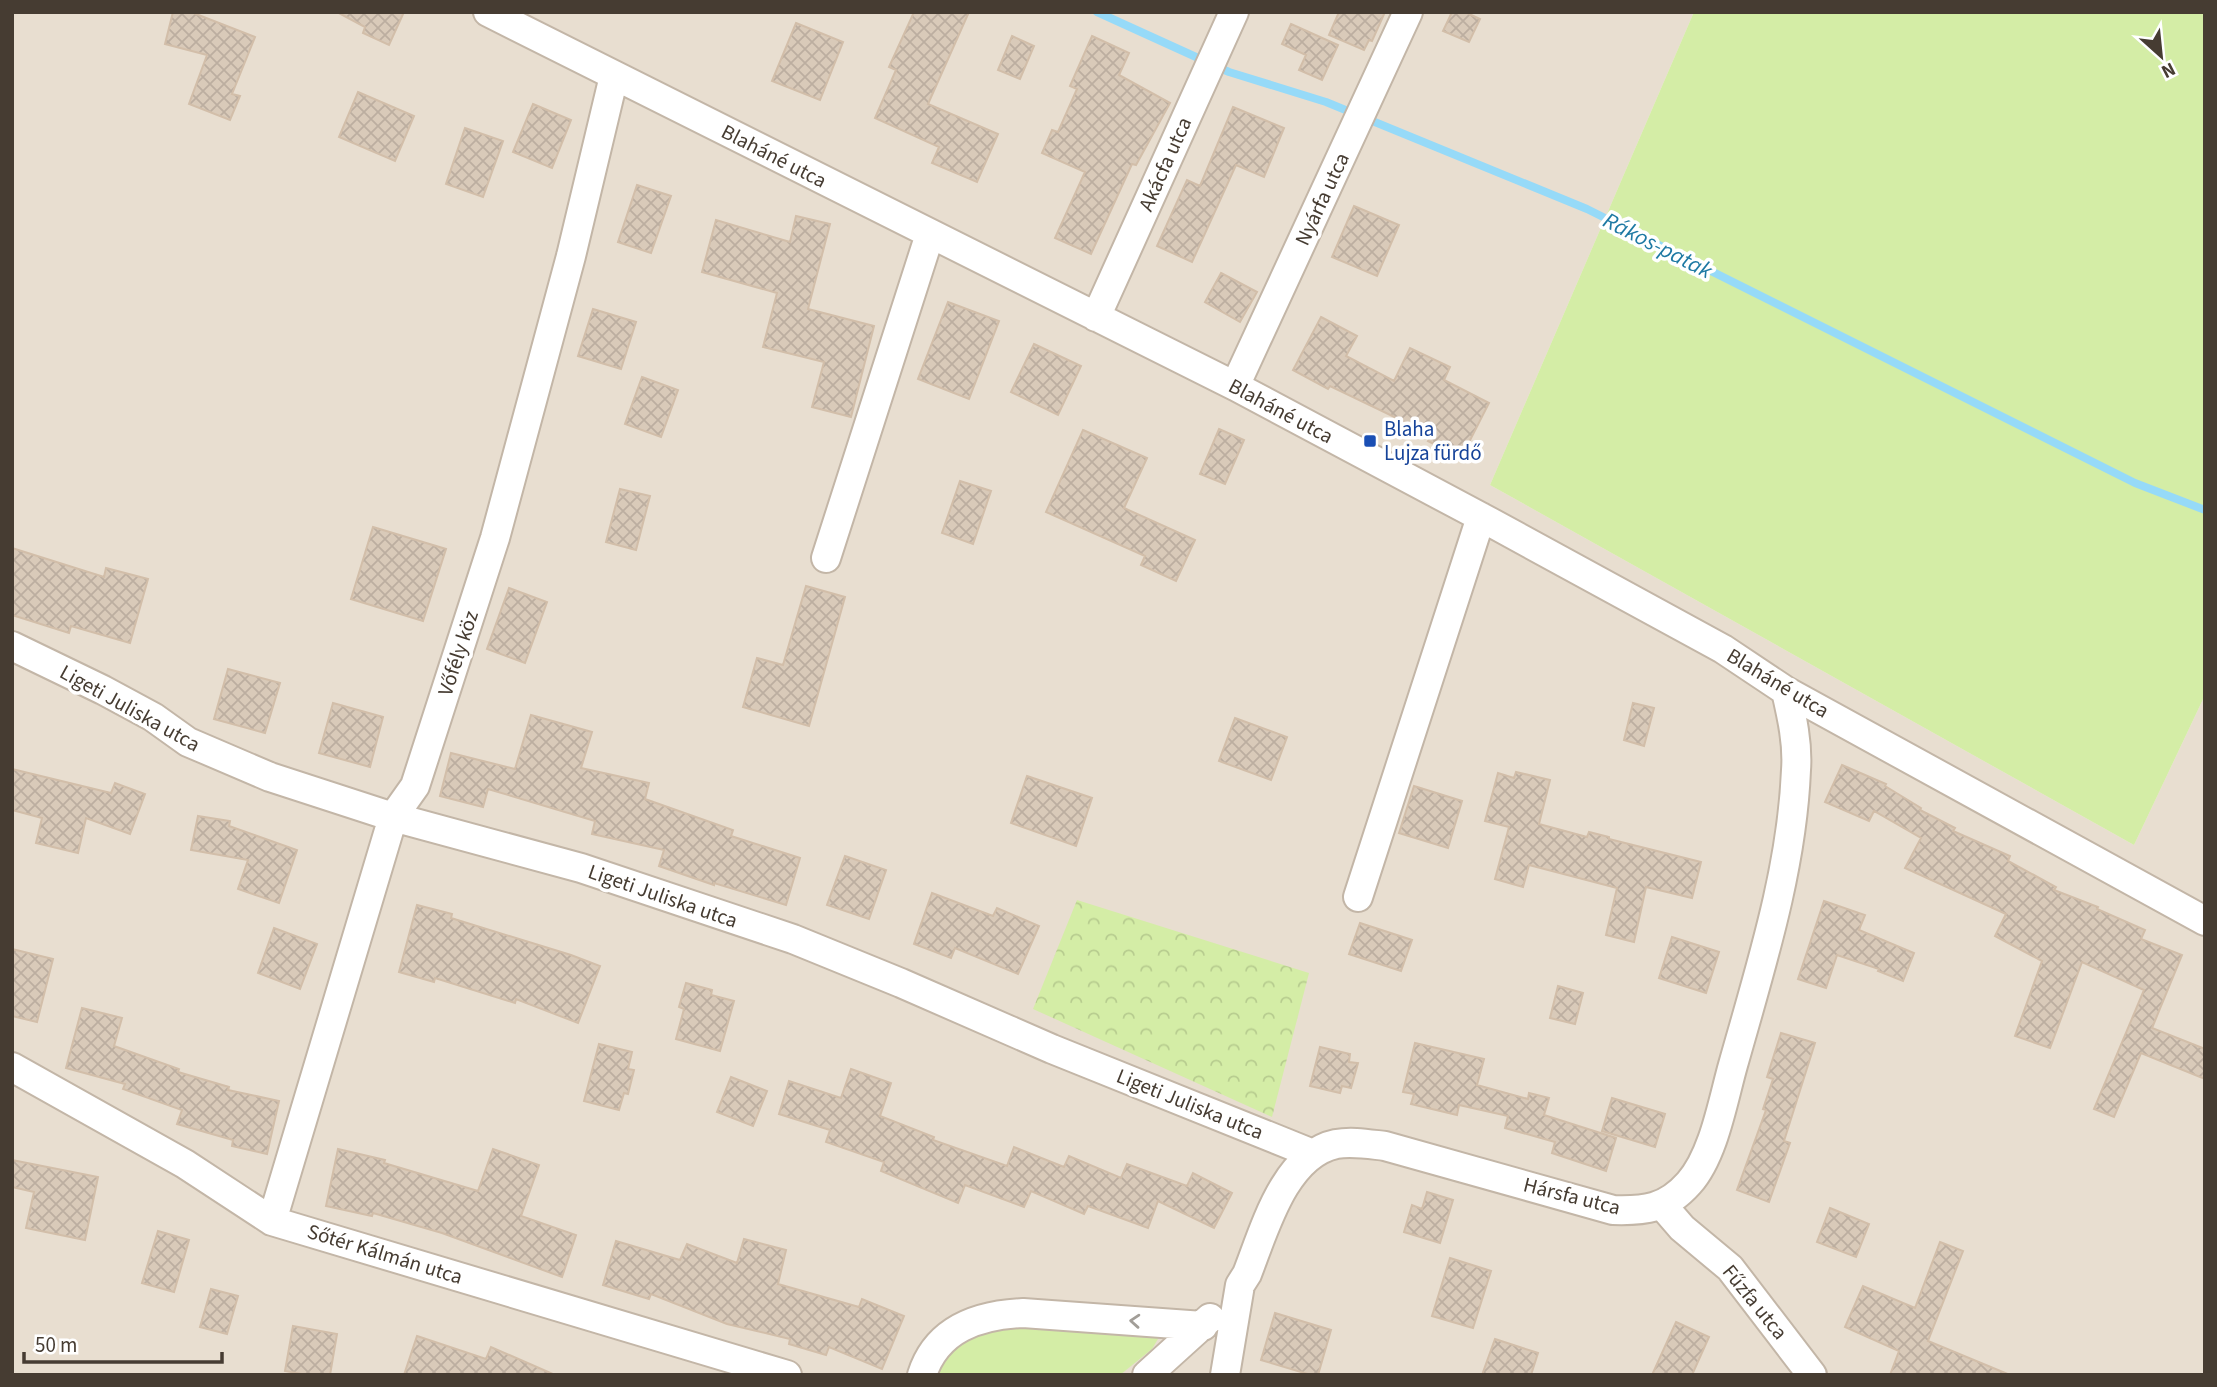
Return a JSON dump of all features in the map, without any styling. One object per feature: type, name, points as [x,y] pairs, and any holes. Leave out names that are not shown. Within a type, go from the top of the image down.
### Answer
[{"type":"street","name":"Blaháné utca","points":[[488,12],[1235,386],[1723,649],[1786,691],[2205,921]]},
{"type":"street","name":"Akácfa utca","points":[[1096,317],[1234,12]]},
{"type":"street","name":"Nyárfa utca","points":[[1235,386],[1408,12]]},
{"type":"street","name":"Vőfély köz","points":[[272,1221],[393,817],[415,786],[495,538],[571,256],[614,76]]},
{"type":"street","points":[[826,558],[930,234]]},
{"type":"street","points":[[1358,897],[1481,517]]},
{"type":"street","name":"Ligeti Juliska utca","points":[[12,646],[103,690],[153,717],[188,741],[270,778],[393,817],[581,868],[793,939],[1052,1049],[1313,1154]]},
{"type":"street","points":[[1663,1206],[1689,1183],[1702,1162],[1714,1131],[1765,951],[1783,869],[1797,768],[1786,691]]},
{"type":"street","name":"Sőtér Kálmán utca","points":[[12,1067],[185,1164],[272,1221],[787,1375]]},
{"type":"street","name":"Hársfa utca","points":[[1225,1375],[1240,1285],[1280,1192],[1294,1172],[1313,1154],[1334,1144],[1385,1146],[1613,1210],[1638,1211],[1663,1206]]},
{"type":"street","name":"Fűzfa utca","points":[[1663,1206],[1697,1242],[1730,1268],[1812,1375]]},
{"type":"street","points":[[1155,1372],[1203,1326],[1240,1285]]},
{"type":"street","points":[[922,1375],[932,1353],[947,1337],[964,1325],[993,1314],[1023,1313],[1203,1326]]},
{"type":"shaded area","points":[[12,12],[1694,12],[1490,485],[2134,845],[2205,695],[2205,1375],[12,1375]]},
{"type":"green space","points":[[1694,12],[2205,12],[2205,695],[2134,845],[1490,485]]},
{"type":"green space","points":[[1077,900],[1309,973],[1272,1117],[1033,1009]]},
{"type":"green space","points":[[1000,1321],[1155,1334],[1158,1339],[1152,1349],[1120,1375],[937,1375],[955,1348]]},
{"type":"building","points":[[173,12],[191,12],[255,37],[232,94],[240,96],[230,120],[189,104],[207,55],[165,44]]},
{"type":"building","points":[[337,12],[404,12],[389,45],[363,33],[365,27]]},
{"type":"building","points":[[914,12],[969,12],[928,104],[998,134],[977,182],[932,163],[939,147],[875,118],[896,70],[889,67]]},
{"type":"building","points":[[1339,12],[1385,12],[1372,41],[1369,40],[1364,50],[1329,35]]},
{"type":"building","points":[[1452,12],[1465,12],[1480,19],[1469,42],[1443,31]]},
{"type":"building","points":[[796,23],[843,42],[820,100],[772,81]]},
{"type":"building","points":[[1291,24],[1338,45],[1322,80],[1299,70],[1306,55],[1282,44]]},
{"type":"building","points":[[1012,36],[1034,46],[1020,79],[998,70]]},
{"type":"building","points":[[1092,36],[1129,53],[1119,75],[1170,103],[1136,165],[1132,164],[1091,254],[1055,238],[1085,172],[1042,153],[1052,130],[1058,132],[1077,89],[1070,86]]},
{"type":"building","points":[[358,92],[414,116],[395,161],[339,137]]},
{"type":"building","points":[[533,104],[571,120],[552,168],[513,152]]},
{"type":"building","points":[[1233,107],[1284,128],[1264,177],[1236,165],[1192,262],[1157,246],[1187,180],[1200,186]]},
{"type":"building","points":[[465,128],[503,141],[483,197],[446,184]]},
{"type":"building","points":[[637,185],[671,196],[651,253],[618,242]]},
{"type":"building","points":[[1354,206],[1399,225],[1377,276],[1332,257]]},
{"type":"building","points":[[796,216],[830,224],[808,309],[874,326],[851,417],[812,407],[824,362],[763,347],[777,293],[702,272],[716,220],[790,242]]},
{"type":"building","points":[[1221,273],[1257,292],[1240,322],[1205,302]]},
{"type":"building","points":[[948,302],[999,321],[969,399],[918,379]]},
{"type":"building","points":[[593,309],[636,322],[621,369],[578,356]]},
{"type":"building","points":[[1321,317],[1357,336],[1346,356],[1394,381],[1410,348],[1450,367],[1444,380],[1489,403],[1461,458],[1428,441],[1432,435],[1330,386],[1328,389],[1293,370]]},
{"type":"building","points":[[1034,344],[1081,366],[1058,415],[1011,392]]},
{"type":"building","points":[[642,377],[678,390],[661,437],[625,424]]},
{"type":"building","points":[[1219,429],[1244,440],[1225,484],[1200,474]]},
{"type":"building","points":[[1083,430],[1147,458],[1124,508],[1195,540],[1176,581],[1141,565],[1145,556],[1046,512]]},
{"type":"building","points":[[960,481],[991,491],[973,544],[942,533]]},
{"type":"building","points":[[620,489],[650,496],[636,550],[606,542]]},
{"type":"building","points":[[373,527],[446,549],[423,621],[351,599]]},
{"type":"building","points":[[12,548],[104,577],[106,568],[148,579],[130,643],[71,626],[69,633],[12,615]]},
{"type":"building","points":[[806,586],[845,597],[809,726],[743,707],[757,658],[783,665]]},
{"type":"building","points":[[509,588],[547,602],[525,663],[487,649]]},
{"type":"building","points":[[228,669],[280,683],[265,733],[214,719]]},
{"type":"building","points":[[333,703],[383,717],[370,767],[319,753]]},
{"type":"building","points":[[1633,703],[1654,708],[1644,746],[1624,740]]},
{"type":"building","points":[[531,715],[592,732],[581,768],[649,783],[645,799],[733,830],[731,836],[800,858],[786,905],[659,866],[664,850],[592,834],[595,821],[488,789],[483,807],[440,796],[451,753],[515,769]]},
{"type":"building","points":[[1235,718],[1287,737],[1271,780],[1219,761]]},
{"type":"building","points":[[1842,765],[1886,784],[1885,786],[1921,808],[1920,810],[1955,828],[1953,831],[2010,856],[2008,861],[2056,887],[2054,890],[2098,907],[2097,909],[2145,930],[2141,939],[2182,955],[2152,1028],[2205,1049],[2205,1079],[2141,1053],[2114,1117],[2094,1109],[2144,990],[2082,962],[2050,1048],[2015,1036],[2042,961],[1995,936],[2006,914],[1905,868],[1921,838],[1874,811],[1869,821],[1825,802]]},
{"type":"building","points":[[12,769],[111,793],[115,783],[145,794],[130,834],[86,818],[78,853],[36,843],[42,818],[12,810]]},
{"type":"building","points":[[1516,772],[1550,780],[1539,824],[1587,837],[1589,832],[1701,862],[1692,898],[1646,887],[1634,942],[1606,935],[1617,888],[1529,865],[1523,887],[1495,879],[1509,827],[1485,821],[1498,773],[1514,778]]},
{"type":"building","points":[[1027,776],[1092,798],[1076,846],[1011,823]]},
{"type":"building","points":[[1414,786],[1462,801],[1448,848],[1399,833]]},
{"type":"building","points":[[198,816],[230,821],[229,826],[297,850],[279,903],[238,889],[248,860],[191,850]]},
{"type":"building","points":[[845,856],[886,870],[869,919],[827,905]]},
{"type":"building","points":[[932,893],[993,916],[997,908],[1039,926],[1018,974],[955,948],[951,958],[914,944]]},
{"type":"building","points":[[1824,901],[1865,915],[1859,930],[1914,953],[1903,981],[1878,971],[1879,969],[1837,955],[1826,988],[1798,979]]},
{"type":"building","points":[[417,905],[452,914],[451,918],[600,966],[578,1023],[516,999],[515,1003],[435,978],[434,982],[399,972]]},
{"type":"building","points":[[1360,923],[1412,940],[1401,971],[1349,954]]},
{"type":"building","points":[[274,928],[317,944],[300,989],[258,973]]},
{"type":"building","points":[[1672,937],[1719,952],[1706,993],[1659,978]]},
{"type":"building","points":[[12,949],[53,959],[37,1022],[12,1016]]},
{"type":"building","points":[[686,983],[712,990],[711,995],[734,1001],[720,1051],[676,1039],[684,1009],[679,1007]]},
{"type":"building","points":[[1558,986],[1583,993],[1575,1024],[1550,1018]]},
{"type":"building","points":[[82,1008],[122,1018],[114,1046],[179,1069],[178,1072],[229,1087],[228,1090],[279,1101],[267,1154],[232,1146],[233,1140],[177,1124],[182,1110],[123,1089],[125,1084],[66,1068]]},
{"type":"building","points":[[1781,1033],[1815,1043],[1784,1141],[1790,1143],[1769,1202],[1737,1190],[1766,1110],[1763,1109],[1773,1079],[1767,1077]]},
{"type":"building","points":[[1415,1043],[1484,1059],[1477,1085],[1528,1099],[1529,1093],[1549,1098],[1544,1115],[1616,1138],[1606,1171],[1552,1153],[1555,1142],[1505,1128],[1508,1116],[1459,1105],[1457,1115],[1411,1104],[1414,1094],[1403,1092]]},
{"type":"building","points":[[599,1044],[632,1052],[628,1069],[634,1070],[628,1094],[624,1093],[619,1110],[584,1101]]},
{"type":"building","points":[[1320,1047],[1350,1054],[1349,1062],[1358,1063],[1351,1088],[1342,1086],[1340,1093],[1310,1086]]},
{"type":"building","points":[[851,1069],[891,1083],[880,1116],[934,1137],[933,1140],[1007,1166],[1014,1147],[1064,1167],[1069,1156],[1121,1178],[1127,1164],[1187,1186],[1193,1173],[1232,1193],[1214,1228],[1158,1201],[1148,1228],[1088,1206],[1084,1214],[1031,1191],[1024,1207],[965,1185],[958,1203],[881,1171],[884,1162],[826,1142],[830,1130],[779,1114],[789,1081],[841,1098]]},
{"type":"building","points":[[731,1077],[767,1091],[753,1126],[717,1112]]},
{"type":"building","points":[[1612,1098],[1665,1114],[1655,1147],[1602,1131]]},
{"type":"building","points":[[338,1149],[385,1160],[384,1163],[478,1191],[493,1149],[539,1165],[521,1216],[576,1235],[562,1277],[442,1233],[373,1213],[372,1216],[326,1206]]},
{"type":"building","points":[[12,1160],[98,1177],[85,1240],[26,1228],[34,1192],[12,1187]]},
{"type":"building","points":[[1427,1192],[1453,1200],[1440,1243],[1404,1232],[1412,1205],[1422,1209]]},
{"type":"building","points":[[1830,1208],[1869,1224],[1856,1257],[1817,1242]]},
{"type":"building","points":[[158,1231],[189,1240],[174,1292],[142,1283]]},
{"type":"building","points":[[744,1239],[786,1250],[778,1284],[859,1307],[862,1299],[904,1316],[882,1369],[829,1347],[826,1355],[789,1344],[790,1339],[727,1324],[651,1294],[649,1299],[603,1285],[616,1241],[680,1260],[687,1244],[737,1263]]},
{"type":"building","points":[[1940,1242],[1963,1251],[1928,1341],[2010,1375],[1890,1375],[1899,1351],[1845,1327],[1863,1286],[1915,1308]]},
{"type":"building","points":[[1450,1258],[1491,1271],[1473,1328],[1432,1316]]},
{"type":"building","points":[[211,1289],[238,1296],[227,1334],[200,1327]]},
{"type":"building","points":[[1275,1313],[1331,1330],[1318,1375],[1261,1360]]},
{"type":"building","points":[[1676,1322],[1709,1337],[1692,1375],[1652,1375]]},
{"type":"building","points":[[293,1326],[337,1334],[330,1375],[285,1371]]},
{"type":"building","points":[[417,1336],[486,1359],[491,1347],[555,1375],[404,1375]]},
{"type":"building","points":[[1495,1339],[1538,1353],[1531,1375],[1482,1375]]},
{"type":"waterway","name":"Rákos-patak","points":[[1097,12],[1229,72],[1326,102],[1587,209],[2135,483],[2205,510]]},
{"type":"place","name":"Blaha Lujza fürdő","points":[[1370,441]]}]
